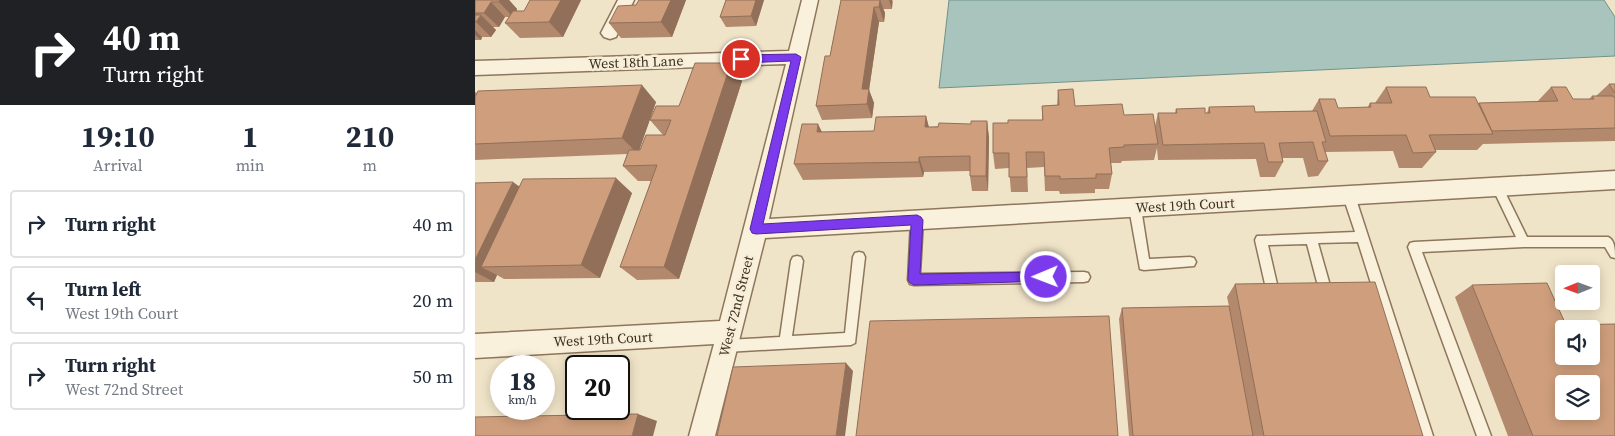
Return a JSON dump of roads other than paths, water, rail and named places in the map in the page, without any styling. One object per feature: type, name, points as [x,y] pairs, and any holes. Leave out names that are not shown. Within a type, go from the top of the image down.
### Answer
[{"type":"street","points":[[610,33],[625,0]]},
{"type":"street","name":"West 72nd Street","points":[[702,436],[756,229],[810,0]]},
{"type":"street","name":"West 18th Lane","points":[[475,68],[796,57]]},
{"type":"street","name":"West 19th Court","points":[[756,229],[1615,180]]},
{"type":"street","name":"West 19th Court","points":[[475,346],[728,339]]},
{"type":"lane","points":[[1497,187],[1524,242]]},
{"type":"lane","points":[[1349,196],[1425,436]]},
{"type":"lane","points":[[1135,208],[1144,265],[1190,262]]},
{"type":"lane","points":[[917,220],[914,280],[1084,277]]},
{"type":"lane","points":[[1271,284],[1261,240],[1362,236]]},
{"type":"lane","points":[[1311,238],[1323,282]]},
{"type":"lane","points":[[1484,436],[1414,247],[1524,242],[1608,242],[1615,254]]},
{"type":"lane","points":[[728,339],[785,343],[851,339],[859,257]]},
{"type":"lane","points":[[785,343],[797,261]]},
{"type":"water","points":[[949,0],[1604,0],[1615,17],[1615,56],[939,88]]}]
